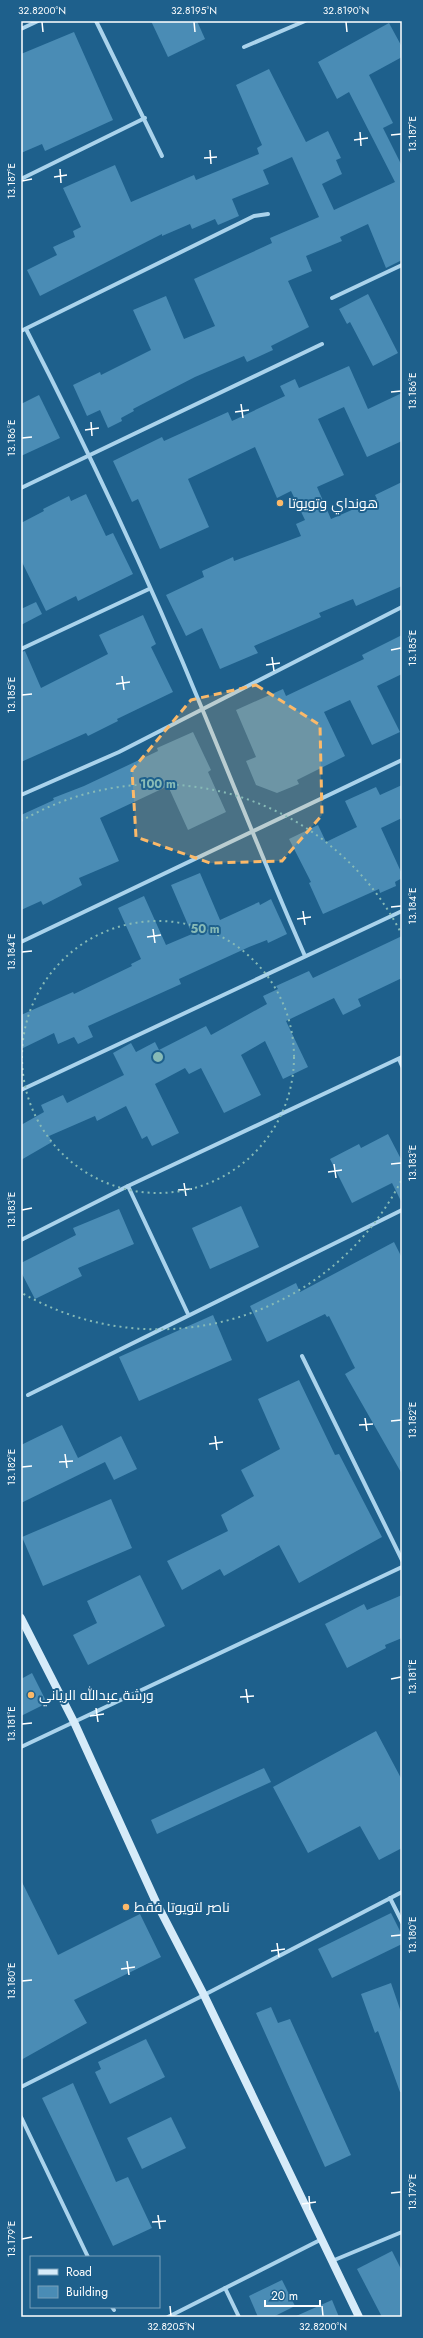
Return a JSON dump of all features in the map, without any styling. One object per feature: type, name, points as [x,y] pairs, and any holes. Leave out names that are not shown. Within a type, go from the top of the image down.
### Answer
[{"type":"street","points":[[21,29],[38,21]]},
{"type":"street","points":[[96,21],[162,156]]},
{"type":"street","points":[[244,46],[306,21]]},
{"type":"street","points":[[21,179],[144,118]]},
{"type":"street","points":[[21,331],[254,216],[268,214]]},
{"type":"street","points":[[332,298],[402,265]]},
{"type":"street","points":[[26,329],[90,455],[203,710],[251,831],[305,956]]},
{"type":"street","points":[[21,488],[322,344]]},
{"type":"street","points":[[21,648],[149,589]]},
{"type":"street","points":[[21,795],[119,752],[402,607]]},
{"type":"street","points":[[21,942],[402,760]]},
{"type":"street","points":[[21,1090],[402,911]]},
{"type":"street","points":[[21,1240],[128,1186],[400,1058],[402,1066]]},
{"type":"street","points":[[128,1186],[188,1314]]},
{"type":"street","points":[[28,1395],[188,1314],[402,1210]]},
{"type":"street","points":[[302,1356],[402,1560]]},
{"type":"street","points":[[21,1747],[402,1567]]},
{"type":"street","points":[[21,1618],[74,1722],[156,1902],[204,1995],[359,2317]]},
{"type":"street","points":[[21,2087],[204,1995],[402,1892]]},
{"type":"street","points":[[390,1898],[402,1922]]},
{"type":"street","points":[[21,2117],[88,2256]]},
{"type":"street","points":[[332,2261],[402,2232]]},
{"type":"street","points":[[168,2317],[322,2239]]},
{"type":"street","points":[[225,2288],[239,2317]]},
{"type":"highlighted area","points":[[256,685],[320,725],[322,815],[282,861],[210,863],[136,837],[132,770],[191,700]]},
{"type":"building","points":[[151,21],[197,21],[205,39],[168,57]]},
{"type":"building","points":[[389,23],[402,47],[402,57],[369,75],[393,123],[383,128],[402,166],[402,260],[386,268],[368,224],[340,237],[342,241],[306,256],[312,271],[288,281],[309,327],[271,346],[273,350],[247,362],[244,356],[195,377],[133,409],[134,411],[121,418],[122,421],[108,428],[100,410],[87,416],[73,385],[100,372],[101,375],[151,350],[133,310],[166,296],[184,339],[215,326],[194,279],[272,243],[270,238],[319,217],[292,157],[263,170],[269,184],[232,199],[239,216],[218,225],[215,219],[192,229],[190,224],[162,236],[162,234],[40,296],[27,270],[57,255],[53,247],[75,237],[73,231],[81,227],[63,188],[115,165],[131,202],[194,175],[196,180],[259,154],[257,148],[262,145],[236,85],[269,69],[306,142],[328,131],[341,158],[336,160],[342,174],[322,184],[334,210],[395,182],[349,92],[337,99],[318,62]]},
{"type":"building","points":[[74,32],[113,120],[45,151],[42,144],[21,153],[21,54]]},
{"type":"building","points":[[368,294],[398,353],[373,366],[350,322],[347,324],[339,309]]},
{"type":"building","points":[[349,366],[368,409],[402,393],[402,441],[367,457],[344,407],[318,419],[344,475],[317,487],[331,519],[377,499],[375,495],[402,482],[402,586],[356,606],[353,599],[319,613],[321,617],[254,646],[258,653],[220,669],[202,628],[186,636],[166,595],[204,577],[202,571],[233,557],[234,561],[301,536],[296,524],[305,520],[291,491],[277,498],[255,447],[188,479],[209,527],[160,549],[138,499],[132,502],[113,461],[162,437],[164,441],[228,412],[232,421],[285,396],[280,386],[295,379],[299,388]]},
{"type":"building","points":[[39,395],[60,438],[21,456],[21,404]]},
{"type":"building","points":[[86,494],[106,536],[113,533],[133,574],[78,601],[76,596],[46,611],[21,560],[21,523],[44,511],[43,509],[69,496],[71,501]]},
{"type":"building","points":[[36,602],[42,614],[21,625],[21,609]]},
{"type":"building","points":[[143,615],[156,644],[151,647],[173,692],[117,719],[118,721],[88,736],[86,733],[21,762],[21,652],[25,651],[41,688],[108,654],[99,635]]},
{"type":"building","points":[[402,635],[402,674],[377,686],[400,732],[372,745],[350,700],[324,712],[345,756],[297,780],[299,784],[277,793],[256,785],[246,761],[256,757],[236,710],[283,689],[286,696],[364,659],[362,655]]},
{"type":"building","points":[[193,732],[211,770],[208,772],[226,812],[188,830],[168,786],[100,818],[119,861],[79,878],[82,885],[43,905],[41,901],[21,910],[21,815],[54,800],[53,798],[84,786],[158,751],[157,748]]},
{"type":"building","points":[[402,785],[402,818],[381,828],[402,874],[402,878],[395,882],[396,886],[380,893],[379,889],[323,914],[309,883],[311,882],[289,839],[318,825],[326,842],[357,827],[345,801],[376,787],[380,795]]},
{"type":"building","points":[[200,873],[220,920],[259,902],[260,905],[271,899],[287,934],[268,943],[267,940],[249,947],[179,979],[181,984],[88,1026],[93,1037],[78,1044],[74,1037],[58,1044],[54,1033],[21,1049],[21,1015],[73,992],[74,994],[132,966],[131,964],[141,959],[118,908],[144,896],[166,945],[192,934],[171,885]]},
{"type":"building","points":[[402,936],[402,978],[358,999],[361,1006],[343,1015],[334,998],[286,1021],[308,1067],[283,1079],[265,1041],[241,1055],[261,1095],[224,1113],[201,1068],[189,1074],[185,1068],[155,1084],[179,1133],[152,1146],[147,1136],[142,1139],[126,1106],[97,1121],[95,1116],[49,1136],[52,1142],[21,1160],[21,1125],[44,1112],[41,1105],[63,1095],[67,1103],[124,1075],[113,1053],[131,1043],[136,1052],[155,1042],[159,1050],[206,1026],[211,1035],[267,1004],[263,996],[278,989],[276,986],[309,971],[313,978]]},
{"type":"building","points":[[388,1134],[402,1161],[402,1203],[392,1183],[352,1203],[330,1159],[359,1144],[361,1148]]},
{"type":"building","points":[[241,1206],[259,1247],[210,1269],[192,1228]]},
{"type":"building","points":[[119,1209],[134,1244],[78,1268],[82,1276],[35,1299],[21,1272],[21,1263],[76,1235],[73,1228]]},
{"type":"building","points":[[394,1242],[402,1258],[402,1474],[345,1374],[355,1368],[329,1316],[327,1317],[325,1314],[267,1342],[250,1306],[296,1283],[300,1292]]},
{"type":"building","points":[[213,1315],[232,1360],[139,1401],[119,1357]]},
{"type":"building","points":[[299,1380],[335,1455],[339,1454],[382,1537],[299,1583],[279,1545],[224,1576],[220,1569],[182,1590],[167,1561],[228,1531],[221,1515],[254,1496],[241,1470],[280,1449],[258,1399]]},
{"type":"building","points":[[62,1425],[78,1458],[121,1436],[137,1469],[114,1480],[105,1462],[21,1503],[21,1445]]},
{"type":"building","points":[[111,1499],[132,1548],[43,1586],[22,1537]]},
{"type":"building","points":[[140,1575],[165,1626],[88,1665],[73,1635],[97,1623],[87,1601]]},
{"type":"building","points":[[402,1595],[402,1638],[385,1645],[386,1648],[347,1668],[325,1624],[364,1604],[367,1610]]},
{"type":"building","points":[[32,1673],[47,1703],[21,1716],[21,1679]]},
{"type":"building","points":[[376,1731],[402,1780],[402,1848],[379,1860],[360,1826],[308,1853],[273,1787]]},
{"type":"building","points":[[264,1768],[271,1782],[157,1834],[151,1820]]},
{"type":"building","points":[[21,1880],[58,1955],[140,1914],[161,1957],[74,2000],[87,2023],[21,2060]]},
{"type":"building","points":[[391,1913],[402,1935],[402,1944],[332,1978],[318,1949]]},
{"type":"building","points":[[391,1983],[402,2015],[402,2092],[400,2092],[378,2031],[375,2033],[361,1994]]},
{"type":"building","points":[[271,2007],[278,2023],[290,2019],[351,2155],[325,2167],[256,2013]]},
{"type":"building","points":[[146,2039],[165,2077],[110,2104],[95,2072],[101,2069],[98,2062]]},
{"type":"building","points":[[73,2083],[116,2182],[128,2177],[152,2228],[113,2246],[42,2098]]},
{"type":"building","points":[[171,2117],[186,2148],[142,2169],[127,2138]]},
{"type":"building","points":[[392,2251],[402,2271],[402,2317],[382,2317],[357,2269]]},
{"type":"building","points":[[282,2280],[295,2306],[273,2317],[258,2317],[249,2296]]},
{"type":"building","points":[[332,2300],[339,2317],[294,2317]]},
{"type":"place","name":"هونداي وتويوتا","points":[[280,503]]},
{"type":"place","name":"ورشة عبدالله الرياني","points":[[31,1695]]},
{"type":"place","name":"ناصر لتويوتا فقط","points":[[126,1907]]}]
